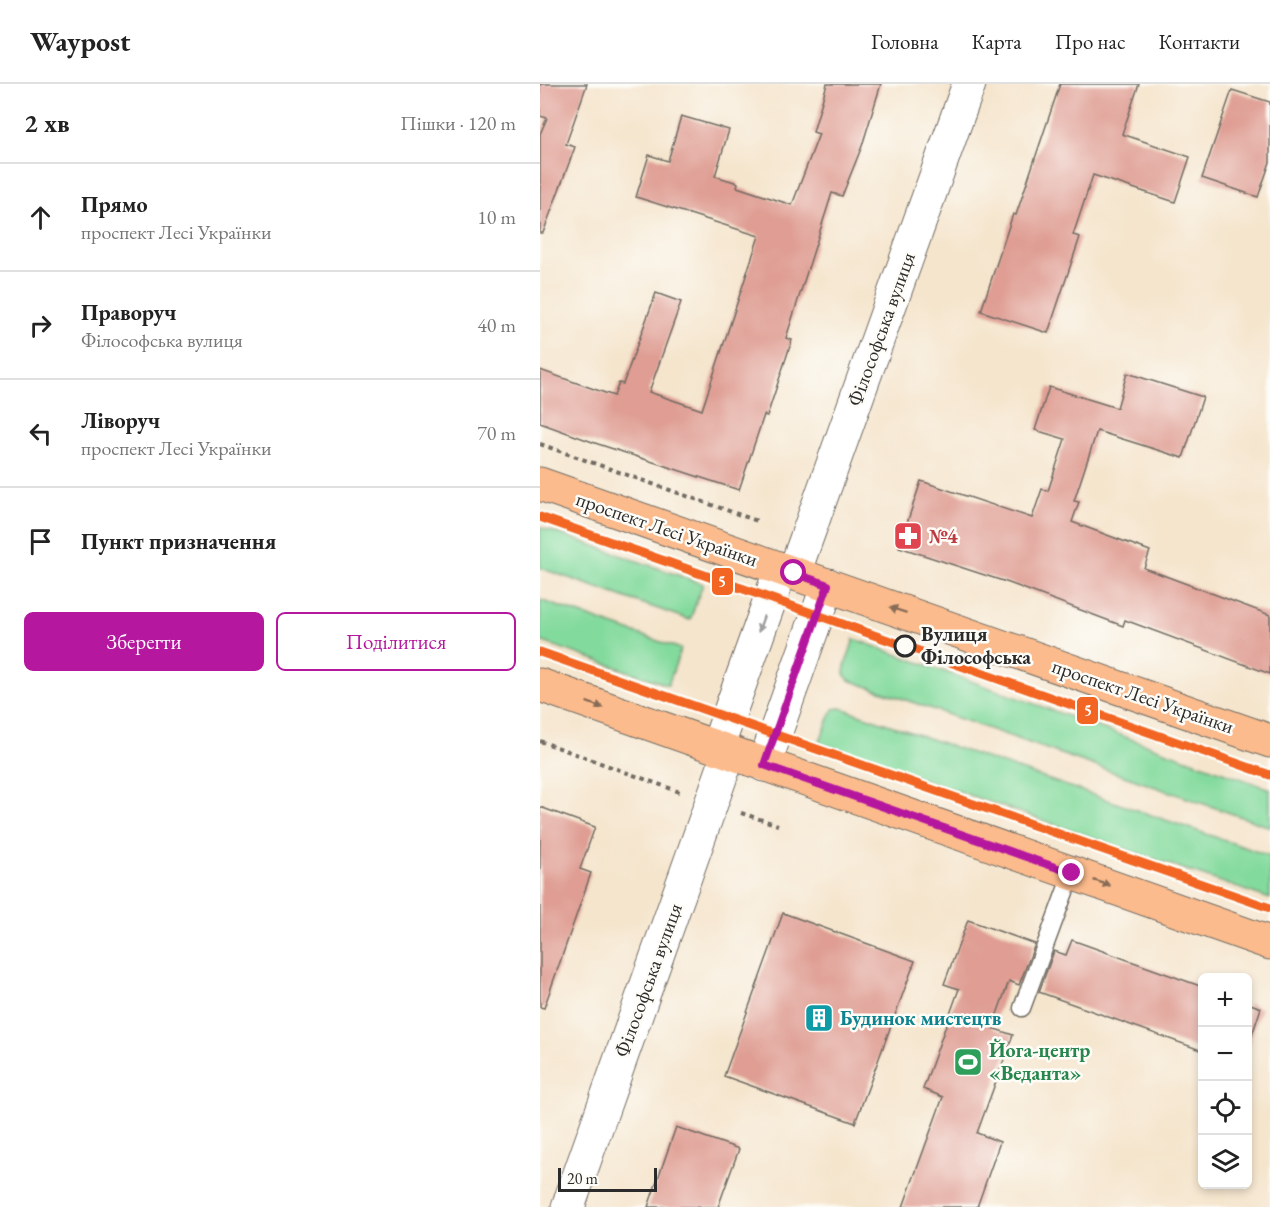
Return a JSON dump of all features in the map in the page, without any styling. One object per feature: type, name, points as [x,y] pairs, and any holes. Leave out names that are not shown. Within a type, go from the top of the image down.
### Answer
[{"type":"main road","name":"проспект Лесі Українки","points":[[540,484],[1270,741]]},
{"type":"main road","points":[[540,685],[1270,943]]},
{"type":"street","name":"Філософська вулиця","points":[[567,1207],[723,750],[787,571],[969,84]]},
{"type":"street","points":[[764,765],[828,585]]},
{"type":"lane","points":[[1022,1008],[1072,873]]},
{"type":"path","points":[[540,444],[760,522]]},
{"type":"path","points":[[540,741],[665,787]]},
{"type":"green space","points":[[540,527],[703,584],[690,620],[540,568]]},
{"type":"green space","points":[[540,600],[681,649],[668,685],[540,641]]},
{"type":"green space","points":[[854,639],[1270,789],[1270,827],[849,680],[844,674]]},
{"type":"green space","points":[[841,708],[1270,856],[1270,899],[819,743],[833,709]]},
{"type":"building","points":[[540,84],[587,84],[566,144],[575,147],[543,233],[540,233],[540,134],[547,118],[540,116]]},
{"type":"building","points":[[827,84],[881,84],[862,146],[842,196],[832,193],[786,338],[792,340],[739,490],[540,423],[540,370],[614,396],[619,383],[623,384],[656,293],[681,302],[649,392],[702,410],[759,236],[636,197],[649,155],[668,161],[681,116],[729,130],[715,176],[738,183],[737,187],[792,205],[819,134],[813,132]]},
{"type":"building","points":[[1060,84],[1139,84],[1122,134],[1190,157],[1175,202],[1093,175],[1073,235],[1080,237],[1048,333],[981,311]]},
{"type":"building","points":[[1232,90],[1270,102],[1270,162],[1258,197],[1202,178]]},
{"type":"building","points":[[1127,373],[1203,397],[1183,458],[1097,431],[1074,501],[1079,502],[1072,522],[1150,551],[1144,568],[1270,615],[1270,674],[1125,620],[1123,626],[1009,583],[899,547],[921,481],[1032,518],[1042,489],[1048,491],[1065,439],[1035,430],[1049,387],[1117,408]]},
{"type":"building","points":[[540,807],[595,827],[580,869],[591,873],[544,1008],[540,1007]]},
{"type":"building","name":"Будинок мистецтв","points":[[783,913],[915,961],[855,1123],[724,1076]]},
{"type":"building","points":[[968,920],[1035,944],[1019,985],[1009,981],[992,1028],[1013,1035],[977,1133],[1000,1142],[977,1207],[903,1207],[943,1097],[923,1089],[959,989],[944,984]]},
{"type":"building","points":[[1072,940],[1198,985],[1198,1049],[1039,992],[1054,951],[1066,955]]},
{"type":"building","points":[[1252,1005],[1261,1008],[1252,1035]]},
{"type":"building","points":[[676,1127],[739,1149],[718,1207],[648,1207]]},
{"type":"transit line","name":"5","points":[[540,517],[1270,775]]},
{"type":"transit line","name":"5","points":[[540,652],[1270,908]]},
{"type":"place","name":"№4","points":[[908,536]]},
{"type":"place","name":"Вулиця Філософська","points":[[905,646]]},
{"type":"place","name":"Будинок мистецтв","points":[[819,1018]]},
{"type":"place","name":"Йога-центр «Веданта»","points":[[968,1062]]},
{"type":"route","points":[[794,573],[828,585],[764,765],[1072,873]]}]
